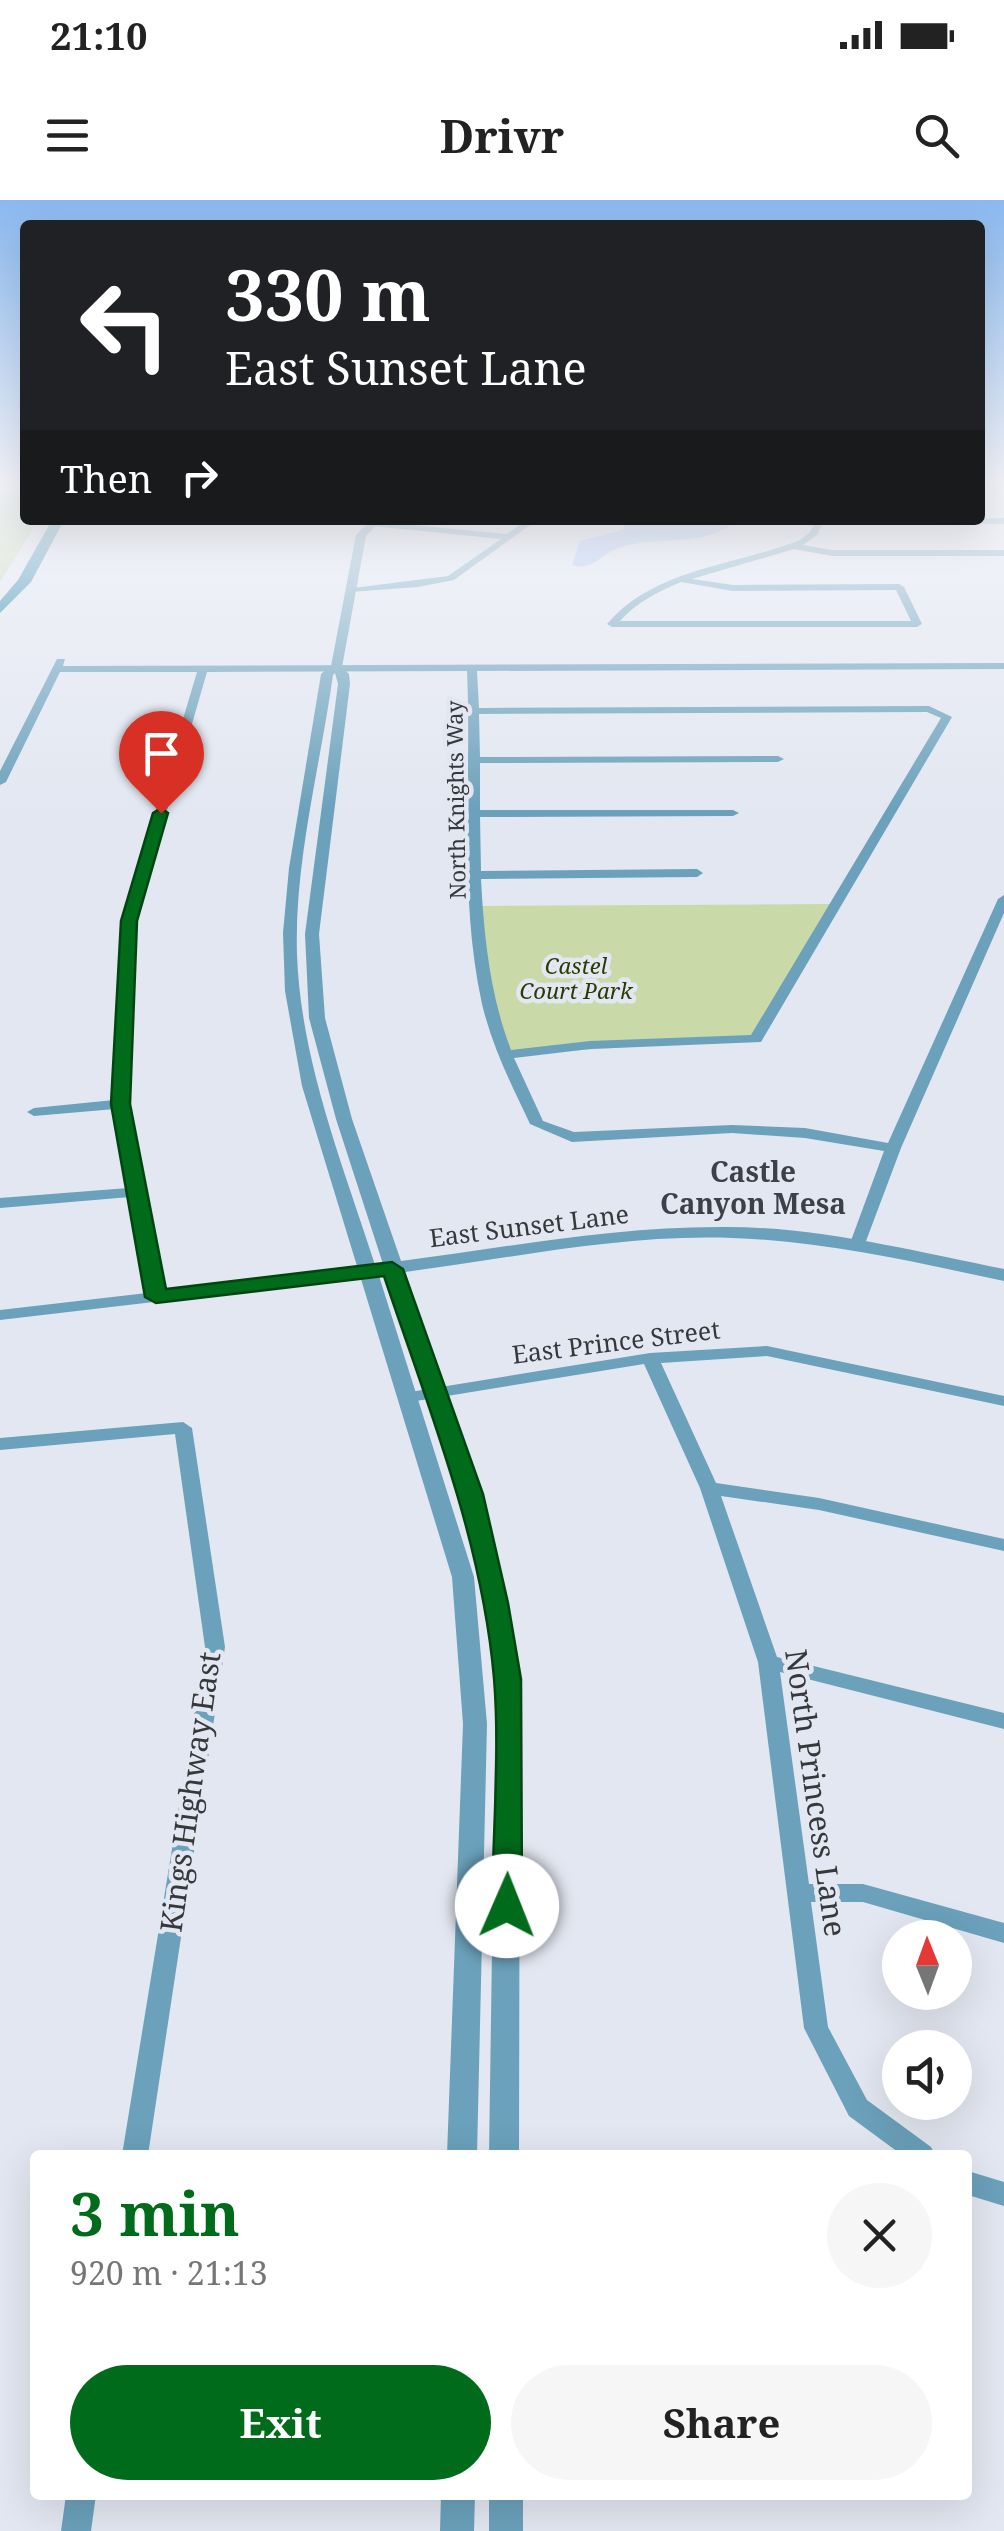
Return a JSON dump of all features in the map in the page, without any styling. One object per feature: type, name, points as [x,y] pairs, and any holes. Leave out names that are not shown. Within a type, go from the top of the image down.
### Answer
[{"type":"street","points":[[336,668],[349,593]]},
{"type":"street","points":[[656,593],[622,609],[612,624],[917,624],[903,593]]},
{"type":"street","points":[[0,782],[58,665],[1004,666]]},
{"type":"street","name":"North Knights Way","points":[[472,667],[473,874],[489,1002],[505,1056],[537,1124],[572,1137],[732,1129],[805,1132],[892,1148]]},
{"type":"street","points":[[156,1297],[121,1104],[129,921],[203,668]]},
{"type":"street","points":[[336,668],[343,674],[344,684],[315,814],[312,934],[302,984],[322,1045],[410,1398],[463,1577],[474,1688],[462,2150]]},
{"type":"street","points":[[475,711],[929,709],[947,717],[756,1039],[590,1045],[505,1056]]},
{"type":"street","points":[[473,760],[778,759]]},
{"type":"street","points":[[473,814],[733,813]]},
{"type":"street","points":[[473,874],[697,873]]},
{"type":"street","points":[[857,1246],[892,1148],[1004,899]]},
{"type":"street","points":[[34,1112],[121,1104]]},
{"type":"street","points":[[0,1203],[136,1192]]},
{"type":"street","name":"East Sunset Lane","points":[[0,1315],[659,1235],[784,1235],[1004,1275]]},
{"type":"street","points":[[379,1270],[434,1393],[470,1494],[508,1679],[504,2150]]},
{"type":"street","name":"East Prince Street","points":[[410,1398],[650,1358],[767,1352],[1004,1401]]},
{"type":"street","name":"North Princess Lane","points":[[650,1358],[710,1488],[768,1662],[816,2028],[858,2108],[915,2150]]},
{"type":"street","name":"Kings Highway East","points":[[0,1444],[183,1428],[215,1647],[136,2150]]},
{"type":"street","points":[[710,1488],[819,1504],[1004,1545]]},
{"type":"street","points":[[768,1662],[1004,1721]]},
{"type":"street","points":[[472,1825],[508,1824]]},
{"type":"street","points":[[797,1893],[862,1893],[1004,1932]]},
{"type":"street","points":[[972,2184],[1004,2194]]},
{"type":"street","points":[[76,2531],[80,2500]]},
{"type":"street","points":[[458,2500],[458,2531]]},
{"type":"street","points":[[506,2500],[506,2531]]},
{"type":"green space","name":"Castel Court Park","points":[[835,904],[756,1039],[505,1055],[477,906]]},
{"type":"district","name":"Castle Canyon Mesa","points":[[753,1188]]},
{"type":"route","points":[[161,813],[129,921],[121,1104],[156,1297],[392,1269],[470,1494],[495,1603],[508,1679],[507,1906]]}]
